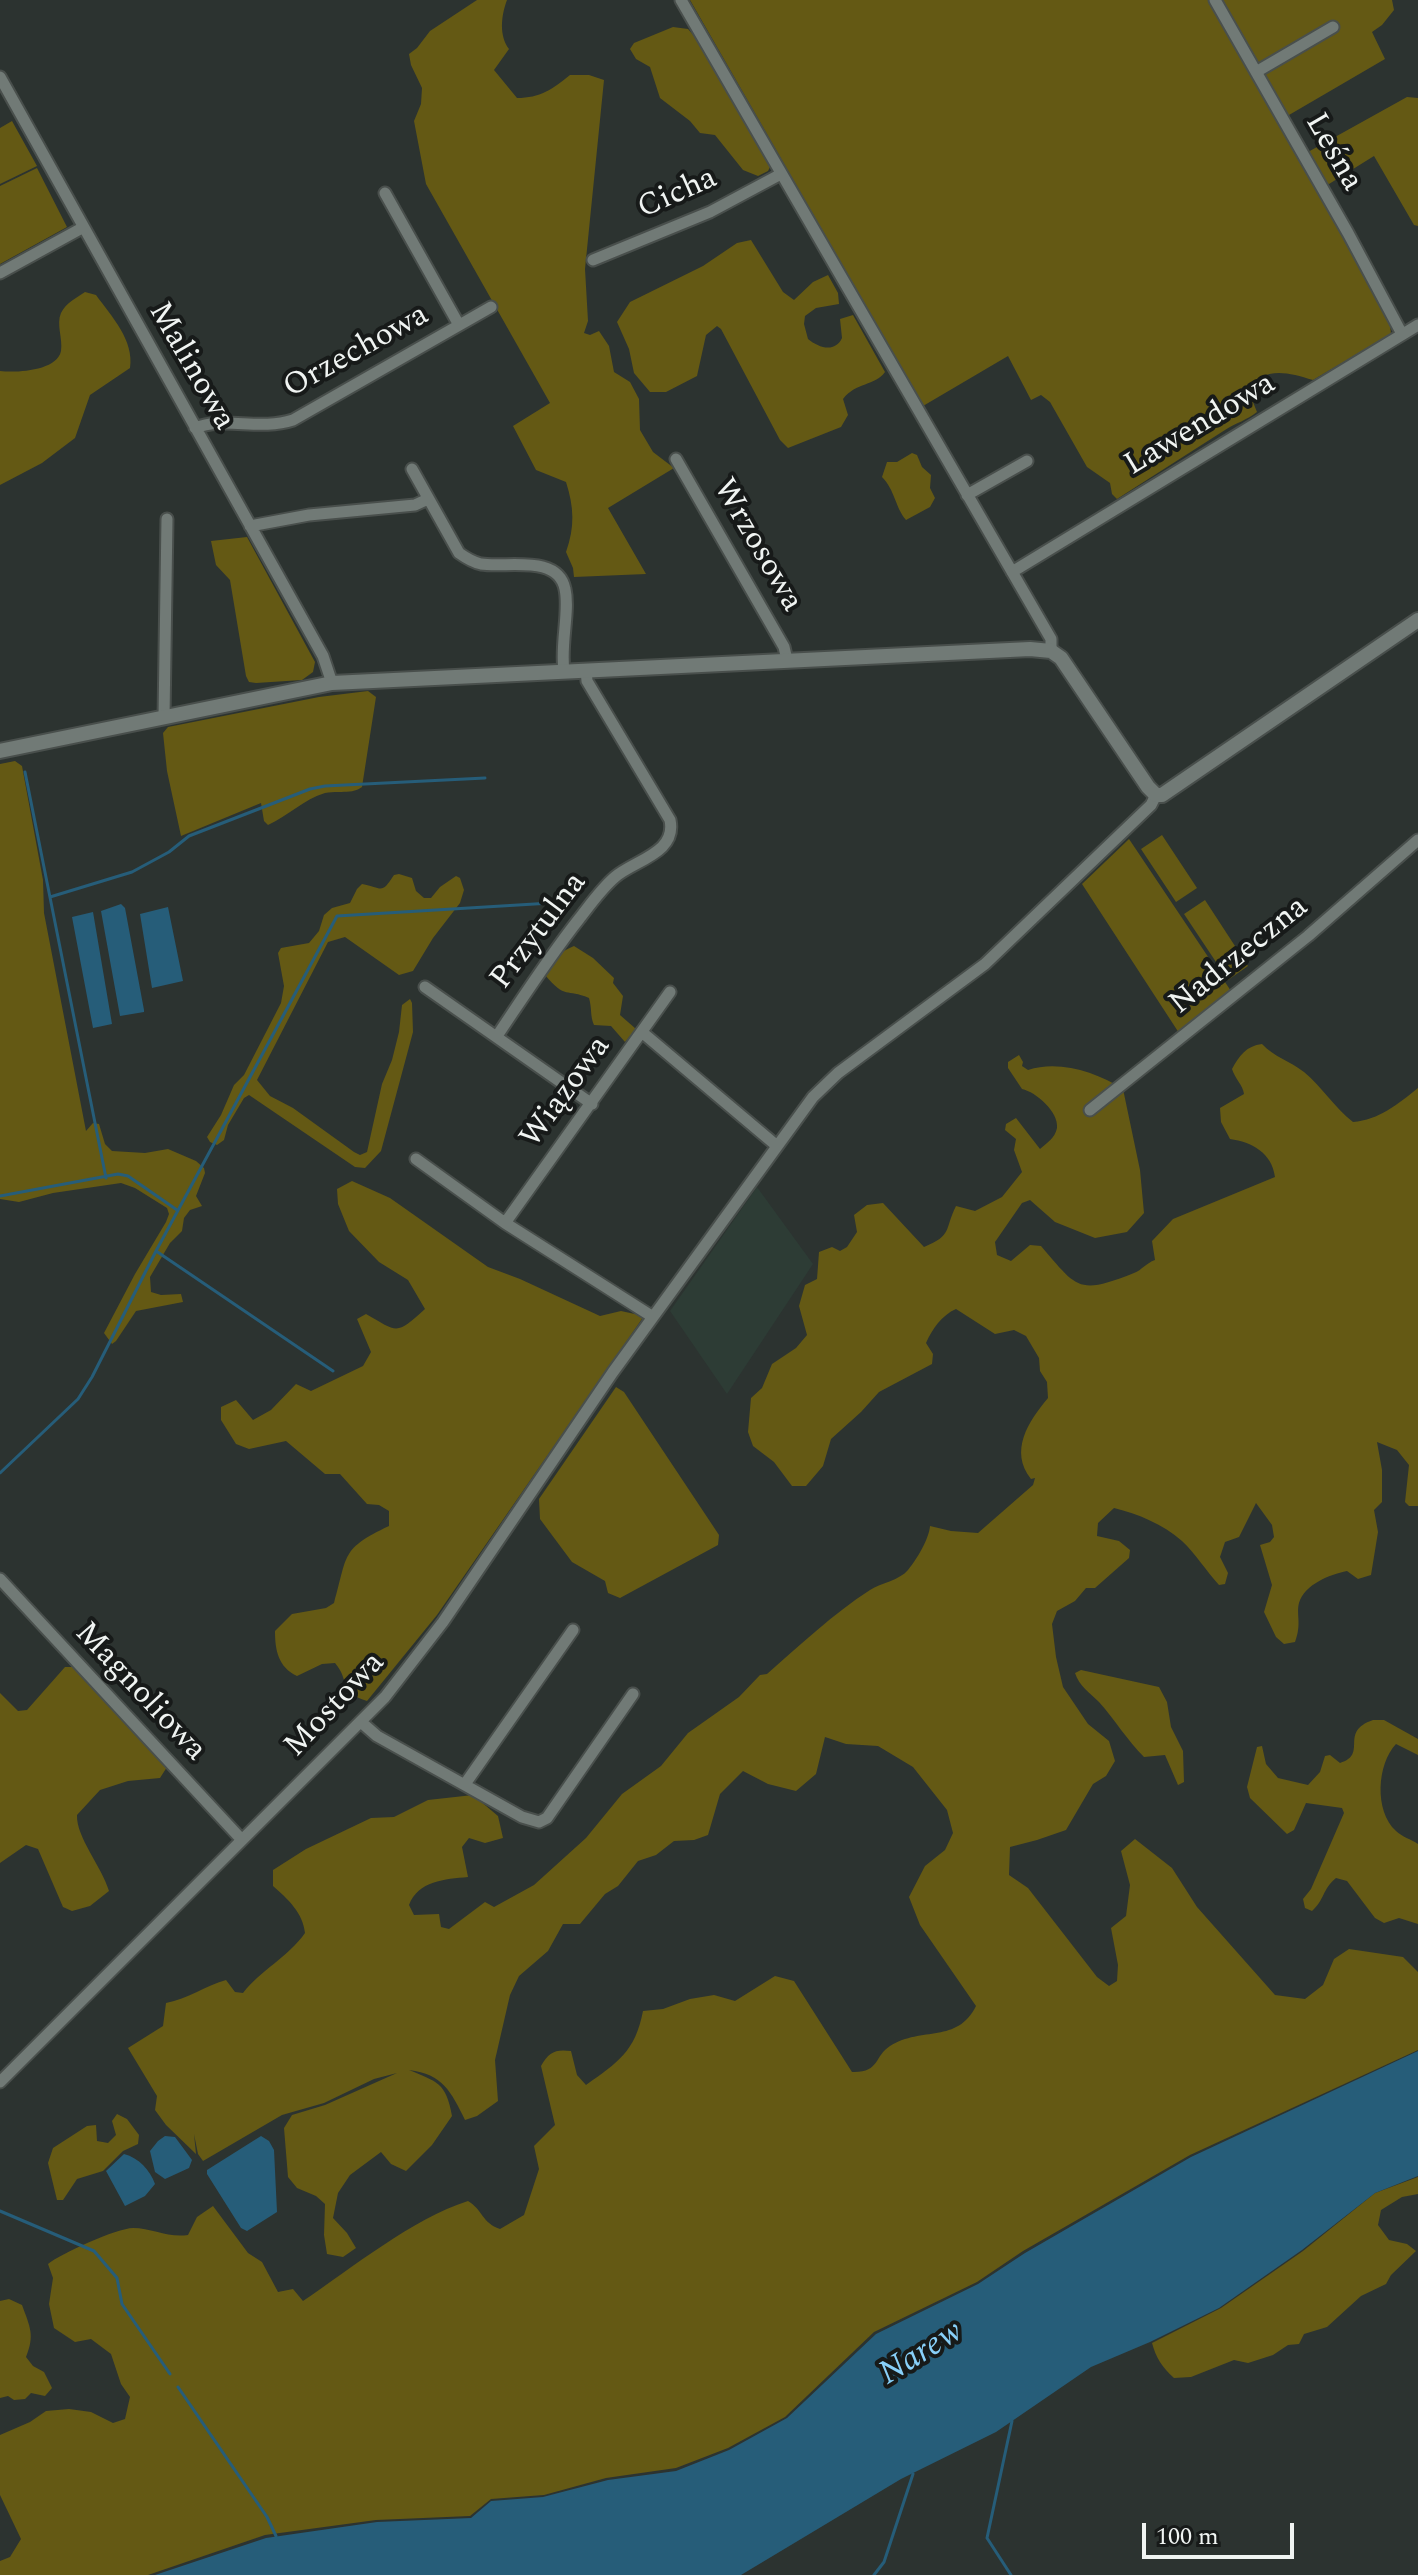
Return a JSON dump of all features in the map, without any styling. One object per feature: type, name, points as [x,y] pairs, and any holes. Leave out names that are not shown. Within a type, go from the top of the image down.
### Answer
[{"type":"street","points":[[681,0],[1051,639],[1051,651]]},
{"type":"street","name":"Leśna","points":[[1215,0],[1402,334]]},
{"type":"street","points":[[1256,72],[1333,27]]},
{"type":"street","name":"Malinowa","points":[[0,77],[323,656],[332,683]]},
{"type":"street","name":"Cicha","points":[[593,260],[710,212],[781,174]]},
{"type":"street","points":[[385,193],[459,325]]},
{"type":"street","points":[[0,273],[82,228]]},
{"type":"street","name":"Orzechowa","points":[[195,428],[206,423],[267,426],[293,420],[491,307]]},
{"type":"street","name":"Lawendowa","points":[[1012,572],[1418,325]]},
{"type":"street","name":"Wrzosowa","points":[[676,459],[784,647],[787,660]]},
{"type":"street","points":[[967,495],[1027,461]]},
{"type":"street","points":[[412,469],[459,553],[470,561],[483,564],[550,568],[560,577],[566,590],[564,671]]},
{"type":"street","points":[[250,526],[309,515],[415,505],[428,499]]},
{"type":"street","points":[[164,717],[167,519]]},
{"type":"street","points":[[0,751],[332,683],[1010,649],[1051,651],[1068,667],[1156,795],[1167,793],[1418,620]]},
{"type":"street","name":"Przytulna","points":[[497,1036],[542,966],[603,889],[616,876],[660,849],[669,841],[672,831],[670,820],[587,681],[586,670]]},
{"type":"street","name":"Mostowa","points":[[0,2082],[385,1697],[443,1622],[653,1317],[813,1097],[829,1081],[993,957],[1151,805],[1156,795]]},
{"type":"street","name":"Nadrzeczna","points":[[1090,1110],[1308,936],[1418,840]]},
{"type":"street","points":[[425,987],[592,1104]]},
{"type":"street","name":"Wiązowa","points":[[505,1223],[670,992]]},
{"type":"street","points":[[643,1033],[777,1146]]},
{"type":"street","points":[[416,1159],[505,1223],[653,1317]]},
{"type":"street","name":"Magnoliowa","points":[[0,1579],[242,1840]]},
{"type":"street","points":[[465,1784],[573,1630]]},
{"type":"street","points":[[361,1722],[377,1736],[522,1817],[544,1821],[633,1694]]},
{"type":"shaded area","points":[[477,0],[507,0],[502,26],[509,49],[494,70],[517,98],[546,92],[570,75],[589,75],[604,80],[585,269],[588,321],[584,333],[590,335],[599,331],[609,346],[614,372],[630,382],[639,399],[640,430],[653,452],[674,468],[608,508],[646,574],[574,577],[566,552],[572,517],[566,482],[536,470],[513,426],[550,403],[426,184],[414,121],[421,104],[422,88],[409,54],[430,31]]},
{"type":"shaded area","points":[[690,0],[1392,0],[1394,10],[1372,32],[1385,59],[1277,122],[1372,284],[1390,323],[1391,334],[1313,380],[1283,373],[1258,379],[1243,394],[1253,402],[1257,412],[1117,499],[1112,494],[1110,483],[1087,467],[1050,402],[1041,395],[1031,400],[1008,356],[923,406]]},
{"type":"shaded area","points":[[673,27],[688,29],[696,38],[770,167],[768,171],[758,176],[743,170],[715,135],[700,133],[690,121],[660,98],[650,67],[636,59],[630,49],[634,43]]},
{"type":"shaded area","points":[[1407,97],[1418,98],[1418,226],[1414,225],[1374,156],[1329,184],[1323,182],[1307,158],[1308,152]]},
{"type":"shaded area","points":[[12,121],[37,166],[0,184],[0,128]]},
{"type":"shaded area","points":[[37,168],[67,227],[0,264],[0,186]]},
{"type":"shaded area","points":[[751,240],[783,292],[794,300],[813,282],[828,275],[838,293],[839,304],[816,308],[805,316],[808,339],[822,347],[835,346],[842,338],[840,319],[853,315],[885,372],[843,399],[848,415],[841,427],[788,448],[780,440],[717,326],[706,335],[697,376],[666,392],[650,392],[634,373],[629,349],[617,322],[630,302],[703,266],[737,243]]},
{"type":"shaded area","points":[[85,292],[96,295],[120,329],[129,348],[130,368],[90,395],[75,438],[42,463],[0,485],[0,371],[16,372],[44,367],[58,358],[61,351],[61,313]]},
{"type":"shaded area","points":[[912,453],[917,455],[922,467],[931,475],[930,488],[935,498],[930,507],[906,520],[882,477],[887,462],[897,462]]},
{"type":"shaded area","points":[[247,537],[315,662],[313,672],[302,680],[256,683],[249,682],[246,676],[230,580],[216,565],[211,541]]},
{"type":"shaded area","points":[[368,691],[376,697],[362,787],[317,796],[268,825],[264,821],[261,803],[181,836],[167,771],[163,733],[168,727],[319,697]]},
{"type":"shaded area","points":[[15,761],[22,766],[43,880],[44,913],[86,1131],[93,1123],[99,1124],[105,1144],[112,1151],[145,1153],[168,1149],[196,1161],[205,1173],[196,1196],[202,1206],[190,1210],[184,1218],[182,1231],[170,1243],[150,1277],[151,1292],[181,1294],[183,1302],[136,1311],[112,1344],[104,1333],[166,1222],[169,1214],[167,1208],[121,1183],[53,1193],[19,1202],[0,1199],[0,764]]},
{"type":"shaded area","points":[[1162,835],[1197,888],[1176,902],[1141,849]]},
{"type":"shaded area","points":[[1129,839],[1231,991],[1179,1033],[1082,884]]},
{"type":"shaded area","points":[[394,875],[412,878],[416,891],[424,898],[431,898],[456,876],[460,878],[464,890],[460,903],[413,971],[399,975],[345,937],[328,942],[257,1080],[270,1096],[293,1108],[354,1152],[360,1155],[367,1152],[382,1084],[399,1032],[402,1005],[410,999],[413,1032],[381,1151],[365,1168],[355,1167],[249,1095],[228,1125],[224,1140],[217,1145],[210,1142],[207,1137],[234,1085],[244,1075],[281,1003],[284,986],[278,953],[281,948],[309,943],[319,931],[324,915],[332,908],[350,903],[362,884],[384,888]]},
{"type":"shaded area","points":[[1205,900],[1248,966],[1228,980],[1184,914]]},
{"type":"shaded area","points":[[574,946],[593,958],[614,978],[613,983],[623,996],[620,1015],[636,1029],[625,1042],[611,1026],[594,1025],[589,998],[562,991],[545,975],[556,957]]},
{"type":"shaded area","points":[[1262,1044],[1304,1072],[1353,1122],[1380,1115],[1418,1088],[1418,1506],[1409,1506],[1405,1502],[1409,1465],[1397,1450],[1377,1442],[1382,1470],[1382,1502],[1374,1510],[1378,1532],[1371,1575],[1358,1579],[1347,1571],[1312,1586],[1299,1603],[1295,1642],[1284,1644],[1276,1637],[1264,1612],[1272,1585],[1260,1545],[1274,1537],[1272,1525],[1256,1503],[1239,1537],[1225,1542],[1220,1557],[1228,1573],[1225,1584],[1219,1585],[1175,1535],[1150,1520],[1114,1508],[1098,1523],[1097,1536],[1119,1541],[1130,1550],[1129,1558],[1095,1588],[1086,1588],[1075,1601],[1057,1611],[1052,1624],[1063,1687],[1088,1724],[1109,1741],[1115,1761],[1106,1776],[1093,1784],[1066,1830],[1010,1847],[1009,1875],[1028,1888],[1097,1977],[1109,1986],[1117,1981],[1118,1965],[1111,1928],[1126,1916],[1130,1885],[1121,1851],[1135,1839],[1172,1868],[1197,1907],[1275,1995],[1305,1999],[1323,1985],[1334,1959],[1349,1949],[1403,1957],[1418,1972],[1418,2050],[1190,2155],[1023,2251],[977,2282],[874,2332],[785,2417],[728,2448],[676,2468],[606,2478],[544,2495],[491,2499],[470,2516],[376,2520],[265,2535],[148,2575],[0,2575],[0,2561],[10,2557],[21,2539],[0,2495],[0,2435],[46,2411],[69,2409],[91,2412],[113,2423],[125,2419],[130,2397],[121,2384],[111,2354],[91,2339],[75,2342],[54,2328],[49,2304],[53,2278],[48,2264],[54,2260],[89,2242],[125,2229],[140,2228],[188,2235],[197,2217],[213,2206],[248,2253],[262,2262],[278,2292],[293,2289],[303,2301],[383,2245],[447,2209],[468,2201],[500,2229],[524,2215],[539,2169],[534,2146],[555,2125],[541,2066],[553,2052],[571,2051],[577,2075],[586,2085],[624,2055],[635,2037],[643,2011],[663,2009],[690,1999],[714,1995],[735,2001],[775,1976],[794,1981],[852,2072],[868,2070],[885,2050],[902,2040],[949,2030],[968,2018],[976,2006],[920,1925],[909,1897],[925,1866],[945,1850],[953,1833],[947,1810],[913,1767],[878,1746],[846,1744],[825,1737],[816,1774],[796,1791],[768,1784],[743,1771],[720,1794],[708,1835],[694,1840],[674,1841],[656,1855],[638,1861],[580,1924],[563,1924],[548,1951],[519,1976],[510,1995],[495,2060],[498,2101],[477,2116],[465,2120],[438,2080],[409,2070],[439,2085],[447,2096],[452,2116],[432,2145],[406,2171],[391,2164],[381,2152],[350,2175],[338,2193],[333,2218],[356,2248],[343,2257],[327,2254],[325,2204],[316,2196],[297,2188],[288,2177],[284,2128],[292,2115],[325,2105],[397,2073],[374,2079],[324,2103],[282,2115],[203,2161],[198,2154],[194,2134],[196,2154],[155,2110],[157,2096],[128,2048],[163,2026],[166,2003],[226,1980],[235,1992],[243,1993],[291,1949],[305,1933],[304,1926],[294,1907],[273,1886],[273,1870],[306,1849],[371,1818],[394,1817],[428,1800],[473,1795],[498,1816],[503,1838],[485,1843],[469,1838],[462,1847],[468,1877],[442,1880],[426,1886],[413,1897],[409,1905],[414,1915],[439,1914],[441,1927],[449,1929],[485,1902],[494,1907],[534,1885],[586,1838],[622,1794],[661,1766],[688,1733],[739,1697],[760,1675],[767,1674],[857,1599],[905,1573],[922,1549],[930,1526],[978,1533],[1033,1485],[1035,1478],[1031,1479],[1025,1468],[1021,1447],[1028,1427],[1048,1398],[1047,1382],[1040,1371],[1039,1358],[1026,1336],[1014,1330],[995,1334],[956,1309],[938,1323],[926,1343],[933,1354],[932,1364],[879,1392],[831,1439],[823,1466],[806,1486],[792,1486],[774,1462],[753,1446],[748,1432],[751,1398],[762,1388],[772,1364],[796,1348],[807,1335],[799,1306],[805,1285],[817,1279],[819,1252],[832,1247],[840,1251],[847,1247],[857,1232],[854,1215],[867,1205],[883,1203],[924,1247],[944,1235],[956,1206],[975,1211],[1002,1197],[1022,1172],[1014,1150],[1016,1139],[1005,1130],[1006,1124],[1016,1118],[1040,1149],[1053,1137],[1057,1128],[1050,1109],[1040,1098],[1022,1089],[1008,1068],[1008,1062],[1019,1055],[1022,1066],[1028,1070],[1052,1066],[1077,1069],[1123,1089],[1140,1170],[1144,1213],[1127,1232],[1095,1238],[1055,1222],[1030,1200],[1022,1203],[995,1242],[997,1255],[1011,1261],[1030,1245],[1041,1246],[1063,1271],[1080,1284],[1101,1284],[1137,1272],[1155,1260],[1152,1241],[1173,1219],[1275,1177],[1265,1155],[1253,1146],[1230,1139],[1221,1122],[1220,1108],[1244,1094],[1232,1069],[1244,1052]]},
{"type":"shaded area","points":[[352,1181],[390,1198],[488,1267],[600,1316],[621,1311],[644,1316],[437,1615],[367,1701],[348,1690],[335,1663],[322,1664],[297,1676],[291,1672],[279,1657],[275,1631],[292,1614],[326,1608],[334,1603],[348,1555],[362,1541],[389,1526],[389,1511],[379,1505],[367,1504],[340,1474],[325,1474],[286,1441],[249,1449],[236,1444],[221,1420],[221,1407],[236,1400],[253,1420],[271,1410],[296,1384],[311,1391],[363,1366],[371,1352],[357,1319],[366,1314],[397,1328],[425,1309],[408,1280],[379,1262],[349,1231],[338,1204],[337,1189]]},
{"type":"shaded area","points":[[757,1187],[813,1264],[727,1394],[670,1311]]},
{"type":"shaded area","points":[[616,1387],[624,1392],[719,1535],[718,1545],[620,1598],[608,1593],[605,1581],[572,1562],[540,1519],[539,1499]]},
{"type":"shaded area","points":[[65,1667],[75,1667],[167,1767],[160,1778],[128,1781],[100,1790],[77,1815],[81,1833],[109,1891],[90,1906],[72,1911],[63,1907],[38,1849],[26,1845],[0,1863],[0,1693],[18,1711],[27,1710]]},
{"type":"shaded area","points":[[1081,1670],[1159,1687],[1167,1702],[1171,1727],[1183,1751],[1184,1782],[1178,1785],[1165,1755],[1144,1757],[1079,1682],[1075,1673]]},
{"type":"shaded area","points":[[1373,1720],[1384,1720],[1418,1739],[1418,1755],[1396,1744],[1390,1753],[1382,1775],[1381,1800],[1389,1822],[1398,1833],[1418,1844],[1418,1924],[1399,1918],[1384,1923],[1375,1918],[1347,1881],[1336,1878],[1312,1911],[1305,1908],[1303,1899],[1311,1889],[1344,1813],[1342,1808],[1306,1803],[1294,1830],[1287,1834],[1250,1798],[1247,1787],[1257,1747],[1262,1746],[1266,1764],[1278,1778],[1308,1785],[1320,1772],[1325,1756],[1330,1755],[1340,1763],[1348,1759],[1354,1749],[1357,1731]]},
{"type":"shaded area","points":[[117,2114],[127,2119],[139,2135],[138,2144],[123,2151],[103,2171],[77,2179],[63,2200],[57,2200],[48,2163],[53,2148],[87,2126],[96,2125],[97,2141],[108,2143],[116,2135],[112,2121]]},
{"type":"shaded area","points":[[1418,2177],[1418,2194],[1402,2197],[1381,2210],[1378,2225],[1389,2240],[1407,2244],[1416,2251],[1386,2284],[1361,2296],[1327,2327],[1304,2334],[1299,2344],[1288,2345],[1273,2355],[1248,2363],[1234,2360],[1191,2377],[1174,2378],[1163,2366],[1152,2343],[1221,2308],[1303,2251],[1375,2193]]},
{"type":"shaded area","points":[[9,2299],[22,2305],[30,2331],[26,2357],[33,2366],[44,2372],[52,2388],[45,2396],[31,2393],[25,2399],[0,2398],[0,2301]]},
{"type":"water","points":[[121,904],[125,908],[144,1012],[120,1016],[101,911]]},
{"type":"water","points":[[168,907],[183,981],[152,988],[140,914]]},
{"type":"water","points":[[93,912],[112,1024],[93,1028],[72,917]]},
{"type":"water","name":"Narew","points":[[1418,2051],[1418,2176],[1375,2193],[1302,2250],[1219,2308],[1091,2367],[996,2432],[901,2479],[741,2575],[155,2575],[266,2538],[377,2522],[471,2518],[491,2501],[543,2497],[608,2480],[676,2471],[729,2450],[787,2418],[876,2334],[978,2284],[1025,2253],[1191,2157]]},
{"type":"water","points":[[165,2136],[175,2137],[192,2160],[189,2168],[165,2179],[155,2172],[150,2151]]},
{"type":"water","points":[[261,2136],[269,2141],[274,2150],[277,2212],[247,2231],[241,2228],[207,2170]]},
{"type":"water","points":[[124,2154],[143,2165],[155,2184],[145,2196],[125,2206],[106,2171]]},
{"type":"waterway","points":[[25,772],[106,1178]]},
{"type":"waterway","points":[[50,897],[132,872],[169,852],[189,836],[310,789],[485,778]]},
{"type":"waterway","points":[[0,1473],[78,1399],[92,1377],[156,1251],[337,916],[551,903]]},
{"type":"waterway","points":[[0,1196],[118,1174],[128,1176],[177,1210]]},
{"type":"waterway","points":[[156,1251],[333,1371]]},
{"type":"waterway","points":[[0,2211],[94,2251],[117,2278],[122,2304],[170,2374]]},
{"type":"waterway","points":[[178,2387],[267,2517],[276,2536]]},
{"type":"waterway","points":[[1011,2575],[987,2538],[1012,2421]]},
{"type":"waterway","points":[[874,2575],[884,2562],[913,2474]]}]
